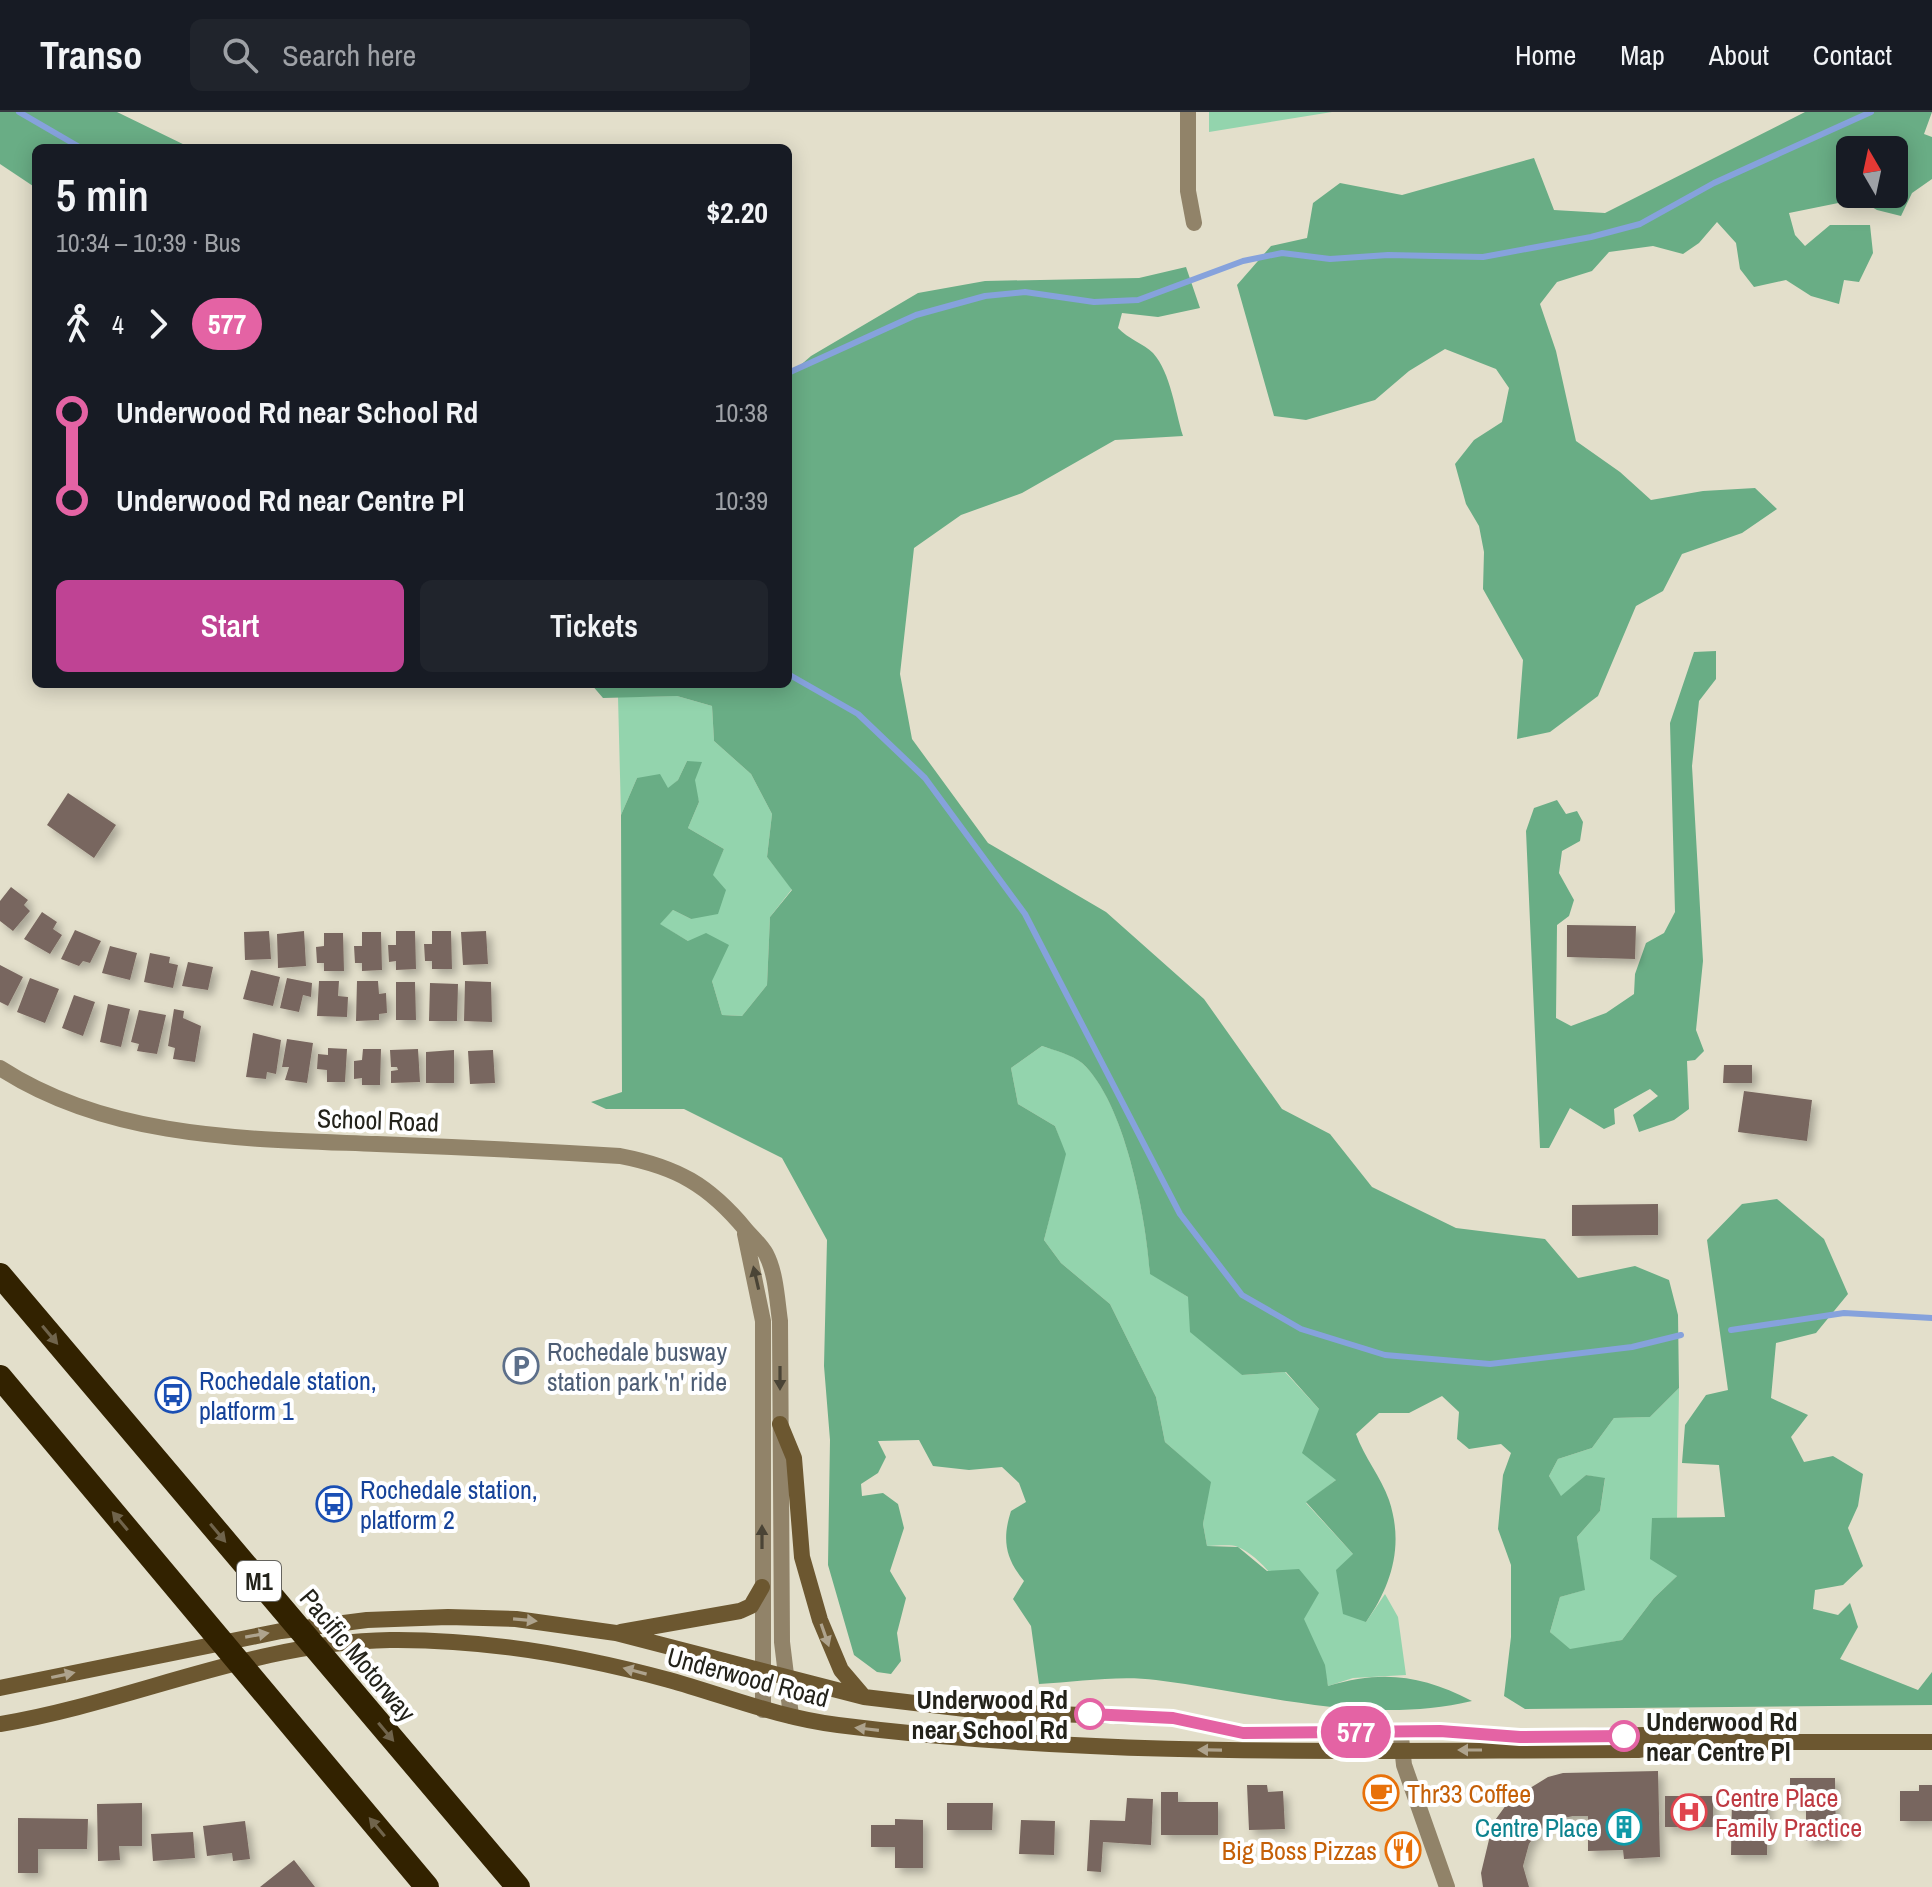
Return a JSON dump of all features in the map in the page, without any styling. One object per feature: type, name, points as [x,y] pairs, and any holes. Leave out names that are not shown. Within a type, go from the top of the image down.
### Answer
[{"type":"highway","name":"Pacific Motorway","points":[[0,1275],[518,1887]]},
{"type":"highway","name":"M1","points":[[0,1377],[427,1887]]},
{"type":"main road","points":[[780,1424],[794,1458],[802,1557],[820,1620],[841,1670],[864,1697]]},
{"type":"main road","points":[[616,1633],[740,1611],[751,1606],[762,1587]]},
{"type":"main road","name":"Underwood Road","points":[[0,1688],[320,1624],[448,1617],[516,1619],[616,1633],[864,1697],[991,1712],[1173,1718],[1243,1733],[1467,1731],[1520,1737],[1646,1735],[1687,1742]]},
{"type":"main road","name":"Underwood Road","points":[[0,1724],[74,1710],[283,1651],[356,1641],[461,1641],[580,1657],[791,1716],[903,1733],[1095,1747],[1638,1750],[1687,1742],[1932,1742]]},
{"type":"street","points":[[1188,112],[1188,191],[1194,223]]},
{"type":"street","name":"School Road","points":[[0,1068],[109,1116],[153,1127],[287,1140],[620,1156],[658,1163],[723,1202],[766,1254],[777,1292],[782,1642],[791,1716]]},
{"type":"street","points":[[743,1226],[763,1321],[763,1710]]},
{"type":"street","points":[[1401,1731],[1401,1750],[1447,1887]]},
{"type":"green space","points":[[0,112],[117,112],[183,144],[32,144],[32,185],[0,164]]},
{"type":"green space","points":[[1209,112],[1332,112],[1209,132]]},
{"type":"green space","points":[[1805,112],[1932,112],[1924,134],[1932,137],[1932,179],[1912,193],[1908,201],[1908,136],[1836,136],[1836,203],[1789,213],[1795,235],[1805,246],[1830,225],[1870,225],[1873,253],[1859,282],[1844,280],[1839,304],[1811,296],[1786,280],[1754,287],[1740,269],[1736,243],[1717,222],[1699,243],[1683,254],[1653,246],[1609,252],[1592,271],[1557,282],[1540,304],[1556,351],[1576,441],[1620,472],[1651,500],[1703,491],[1755,488],[1777,509],[1742,533],[1682,554],[1663,591],[1636,606],[1598,696],[1550,732],[1517,739],[1523,660],[1483,589],[1484,552],[1479,526],[1466,504],[1455,464],[1474,440],[1502,422],[1509,388],[1496,369],[1445,349],[1409,371],[1375,400],[1306,420],[1274,416],[1237,285],[1271,246],[1307,238],[1313,203],[1340,183],[1402,195],[1534,158],[1554,210],[1605,213]]},
{"type":"green space","points":[[1874,208],[1905,208],[1901,216]]},
{"type":"green space","points":[[1186,267],[1200,308],[1158,317],[1122,313],[1118,328],[1153,353],[1159,361],[1168,381],[1183,436],[1115,440],[1022,493],[961,515],[914,548],[900,674],[912,739],[988,843],[1106,912],[1204,999],[1282,1109],[1330,1134],[1372,1187],[1456,1228],[1545,1239],[1578,1278],[1635,1266],[1669,1280],[1678,1315],[1679,1388],[1650,1417],[1614,1418],[1592,1448],[1558,1459],[1549,1476],[1561,1496],[1586,1475],[1605,1478],[1600,1511],[1577,1537],[1585,1590],[1560,1597],[1550,1632],[1570,1649],[1622,1640],[1654,1598],[1677,1576],[1650,1559],[1652,1518],[1725,1517],[1719,1465],[1682,1463],[1685,1425],[1706,1395],[1728,1390],[1707,1240],[1742,1204],[1777,1199],[1824,1239],[1848,1294],[1816,1333],[1776,1343],[1771,1398],[1808,1415],[1791,1437],[1804,1462],[1833,1456],[1863,1474],[1858,1506],[1848,1528],[1863,1566],[1843,1585],[1815,1590],[1813,1609],[1838,1615],[1850,1603],[1858,1627],[1840,1659],[1918,1690],[1932,1672],[1932,1705],[1525,1709],[1504,1696],[1511,1637],[1511,1565],[1498,1529],[1503,1475],[1511,1453],[1501,1444],[1469,1449],[1457,1439],[1459,1412],[1442,1396],[1409,1413],[1379,1413],[1356,1434],[1389,1500],[1395,1549],[1389,1579],[1366,1622],[1343,1614],[1336,1570],[1353,1554],[1306,1502],[1336,1480],[1302,1453],[1319,1409],[1286,1372],[1242,1375],[1190,1332],[1188,1297],[1150,1274],[1144,1222],[1131,1162],[1110,1104],[1082,1063],[1042,1046],[1011,1068],[1018,1104],[1055,1126],[1066,1154],[1044,1240],[1061,1263],[1110,1304],[1156,1397],[1165,1442],[1211,1482],[1203,1524],[1207,1546],[1238,1547],[1267,1571],[1299,1569],[1319,1593],[1304,1619],[1325,1665],[1328,1686],[1367,1678],[1402,1678],[1436,1685],[1472,1701],[1432,1708],[1353,1709],[1142,1679],[1039,1684],[1031,1626],[1013,1599],[1024,1581],[1009,1556],[1006,1539],[1011,1511],[1026,1502],[1019,1483],[1002,1467],[969,1470],[933,1466],[919,1440],[878,1441],[886,1457],[878,1473],[861,1484],[862,1496],[883,1493],[898,1504],[904,1528],[890,1571],[906,1598],[897,1633],[901,1661],[891,1674],[877,1672],[854,1655],[828,1565],[830,1440],[824,1366],[827,1240],[782,1158],[684,1109],[606,1109],[591,1102],[622,1092],[621,815],[637,778],[660,774],[668,788],[678,780],[687,761],[702,762],[695,780],[699,802],[688,828],[724,849],[713,875],[726,890],[718,914],[691,919],[673,910],[660,924],[688,941],[706,933],[729,945],[712,981],[722,1015],[742,1016],[767,985],[770,917],[792,890],[767,857],[772,814],[751,774],[714,741],[712,706],[677,696],[603,698],[594,688],[792,688],[792,373],[811,356],[918,293],[985,281],[1139,278]]},
{"type":"green space","points":[[1716,651],[1716,679],[1699,701],[1692,766],[1703,961],[1696,1030],[1704,1051],[1695,1060],[1687,1061],[1689,1109],[1674,1120],[1639,1132],[1633,1115],[1658,1096],[1650,1089],[1614,1109],[1615,1124],[1604,1129],[1570,1108],[1549,1148],[1540,1148],[1526,831],[1534,808],[1557,800],[1566,814],[1577,811],[1583,822],[1580,841],[1562,851],[1559,873],[1574,900],[1569,916],[1557,925],[1556,1018],[1571,1026],[1606,1013],[1634,994],[1635,974],[1646,943],[1664,933],[1675,912],[1670,723],[1694,652]]},
{"type":"green space","points":[[677,696],[712,706],[714,741],[751,774],[772,814],[767,857],[792,889],[770,917],[767,985],[742,1016],[722,1015],[712,981],[688,941],[659,924],[673,910],[691,919],[724,849],[688,828],[699,802],[687,761],[678,780],[668,789],[637,778],[621,815],[618,697]]},
{"type":"green space","points":[[1042,1046],[1082,1063],[1110,1104],[1131,1162],[1144,1222],[1150,1273],[1188,1297],[1242,1375],[1285,1372],[1319,1409],[1336,1480],[1306,1503],[1353,1554],[1366,1622],[1385,1594],[1398,1617],[1406,1675],[1353,1678],[1328,1686],[1307,1629],[1267,1570],[1238,1547],[1207,1546],[1203,1524],[1210,1482],[1165,1442],[1156,1397],[1110,1304],[1061,1263],[1044,1240],[1065,1154],[1055,1126],[1018,1104],[1011,1068]]},
{"type":"green space","points":[[1679,1388],[1677,1518],[1652,1518],[1677,1576],[1654,1598],[1622,1640],[1570,1650],[1550,1632],[1560,1597],[1584,1590],[1577,1537],[1600,1511],[1605,1479],[1586,1475],[1561,1497],[1549,1476],[1558,1459],[1592,1448],[1614,1418],[1650,1417]]},
{"type":"building","points":[[68,793],[116,825],[94,858],[47,825]]},
{"type":"building","points":[[11,887],[28,900],[24,905],[30,911],[13,931],[0,921],[0,901]]},
{"type":"building","points":[[42,912],[57,922],[53,929],[62,935],[50,954],[24,939]]},
{"type":"building","points":[[1567,925],[1636,926],[1635,959],[1567,957]]},
{"type":"building","points":[[75,930],[101,941],[90,963],[83,961],[79,966],[61,959]]},
{"type":"building","points":[[269,931],[271,959],[245,960],[244,932]]},
{"type":"building","points":[[304,931],[306,966],[278,968],[277,934]]},
{"type":"building","points":[[396,931],[415,931],[416,969],[396,970],[396,961],[389,962],[388,945],[396,945]]},
{"type":"building","points":[[432,931],[451,931],[452,969],[432,969],[432,961],[425,961],[424,944],[432,944]]},
{"type":"building","points":[[486,931],[488,964],[463,965],[461,932]]},
{"type":"building","points":[[362,932],[381,932],[382,970],[362,971],[362,963],[355,963],[354,946],[362,946]]},
{"type":"building","points":[[324,933],[343,933],[344,971],[324,971],[324,963],[317,963],[316,947],[324,946]]},
{"type":"building","points":[[110,946],[137,953],[130,980],[102,973]]},
{"type":"building","points":[[150,953],[170,957],[169,963],[178,965],[173,988],[144,982]]},
{"type":"building","points":[[188,962],[213,967],[208,990],[182,986]]},
{"type":"building","points":[[0,965],[23,977],[8,1006],[0,1002]]},
{"type":"building","points":[[251,970],[280,977],[273,1006],[243,999]]},
{"type":"building","points":[[30,978],[59,989],[45,1023],[17,1012]]},
{"type":"building","points":[[287,978],[312,983],[311,997],[303,995],[299,1012],[280,1008]]},
{"type":"building","points":[[319,981],[339,981],[338,996],[348,997],[347,1017],[317,1016]]},
{"type":"building","points":[[357,981],[378,981],[379,994],[386,993],[387,1013],[379,1014],[379,1020],[356,1021]]},
{"type":"building","points":[[465,981],[491,982],[492,1022],[464,1021]]},
{"type":"building","points":[[396,982],[415,982],[416,1020],[396,1020]]},
{"type":"building","points":[[430,983],[458,984],[457,1021],[429,1021]]},
{"type":"building","points":[[74,995],[95,1002],[83,1036],[62,1028]]},
{"type":"building","points":[[108,1004],[130,1009],[121,1047],[100,1042]]},
{"type":"building","points":[[174,1009],[184,1011],[183,1018],[201,1026],[195,1062],[173,1059],[175,1048],[168,1046]]},
{"type":"building","points":[[139,1010],[166,1015],[157,1054],[137,1051],[139,1044],[131,1042]]},
{"type":"building","points":[[253,1033],[281,1040],[276,1074],[267,1072],[266,1079],[246,1077]]},
{"type":"building","points":[[287,1039],[313,1043],[307,1083],[285,1080],[289,1067],[282,1067]]},
{"type":"building","points":[[328,1048],[347,1049],[345,1082],[327,1082],[327,1070],[317,1069],[318,1054],[328,1055]]},
{"type":"building","points":[[363,1049],[381,1049],[380,1085],[362,1085],[362,1078],[354,1079],[354,1061],[362,1060]]},
{"type":"building","points":[[418,1049],[420,1082],[391,1083],[391,1071],[398,1070],[391,1067],[390,1050]]},
{"type":"building","points":[[454,1050],[454,1083],[426,1083],[426,1052]]},
{"type":"building","points":[[493,1050],[495,1083],[470,1084],[468,1051]]},
{"type":"building","points":[[1724,1065],[1752,1065],[1752,1083],[1723,1083]]},
{"type":"building","points":[[1744,1091],[1812,1100],[1807,1141],[1738,1132]]},
{"type":"building","points":[[1658,1204],[1658,1235],[1572,1236],[1572,1205]]},
{"type":"building","name":"Centre Place","points":[[1658,1771],[1660,1857],[1624,1859],[1623,1850],[1588,1851],[1588,1816],[1573,1816],[1559,1819],[1538,1831],[1529,1844],[1523,1866],[1529,1887],[1483,1887],[1481,1873],[1493,1823],[1509,1801],[1548,1777],[1563,1773]]},
{"type":"building","points":[[1790,1778],[1835,1778],[1836,1840],[1806,1841],[1806,1804],[1790,1804]]},
{"type":"building","points":[[1247,1785],[1267,1785],[1268,1792],[1283,1791],[1285,1829],[1249,1830]]},
{"type":"building","points":[[1919,1785],[1932,1785],[1932,1821],[1900,1821],[1900,1791],[1919,1791]]},
{"type":"building","points":[[1161,1792],[1178,1792],[1178,1802],[1218,1802],[1218,1835],[1161,1835]]},
{"type":"building","name":"Centre Place Family Practice","points":[[1665,1796],[1713,1796],[1713,1827],[1665,1827]]},
{"type":"building","points":[[1732,1797],[1768,1798],[1767,1855],[1731,1855]]},
{"type":"building","points":[[1127,1798],[1153,1799],[1151,1845],[1103,1842],[1101,1872],[1087,1871],[1090,1820],[1125,1821]]},
{"type":"building","points":[[142,1803],[142,1846],[119,1846],[120,1860],[98,1861],[97,1804]]},
{"type":"building","points":[[947,1803],[993,1803],[992,1830],[947,1830]]},
{"type":"building","points":[[18,1818],[88,1819],[87,1849],[38,1849],[38,1873],[18,1873]]},
{"type":"building","points":[[895,1819],[923,1820],[923,1868],[895,1868],[895,1847],[871,1847],[871,1825],[895,1825]]},
{"type":"building","points":[[1021,1820],[1055,1821],[1054,1855],[1019,1854]]},
{"type":"building","points":[[245,1821],[250,1859],[233,1861],[232,1853],[207,1856],[203,1826]]},
{"type":"building","points":[[193,1832],[195,1858],[153,1861],[151,1834]]},
{"type":"building","points":[[294,1860],[315,1887],[260,1887]]},
{"type":"waterway","points":[[19,112],[74,144]]},
{"type":"waterway","points":[[792,371],[916,315],[985,296],[1025,292],[1094,302],[1138,300],[1243,261],[1282,253],[1330,259],[1388,255],[1483,257],[1591,237],[1640,224],[1714,183],[1871,112]]},
{"type":"waterway","points":[[792,676],[858,714],[925,778],[1025,914],[1180,1214],[1242,1295],[1301,1329],[1385,1355],[1490,1364],[1632,1347],[1681,1335]]},
{"type":"waterway","points":[[1731,1330],[1844,1313],[1932,1318]]},
{"type":"bus line","name":"577","points":[[1090,1714],[1173,1718],[1243,1733],[1467,1731],[1520,1737],[1624,1736]]},
{"type":"place","name":"Rochedale busway station park 'n' ride","points":[[521,1366]]},
{"type":"place","name":"Rochedale station, platform 1","points":[[173,1395]]},
{"type":"place","name":"Rochedale station, platform 2","points":[[334,1504]]},
{"type":"place","name":"Underwood Rd near School Rd","points":[[1090,1714]]},
{"type":"place","name":"Underwood Rd near Centre Pl","points":[[1624,1736]]},
{"type":"place","name":"Thr33 Coffee","points":[[1381,1793]]},
{"type":"place","name":"Centre Place Family Practice","points":[[1689,1812]]},
{"type":"place","name":"Centre Place","points":[[1624,1827]]},
{"type":"place","name":"Big Boss Pizzas","points":[[1403,1850]]}]
